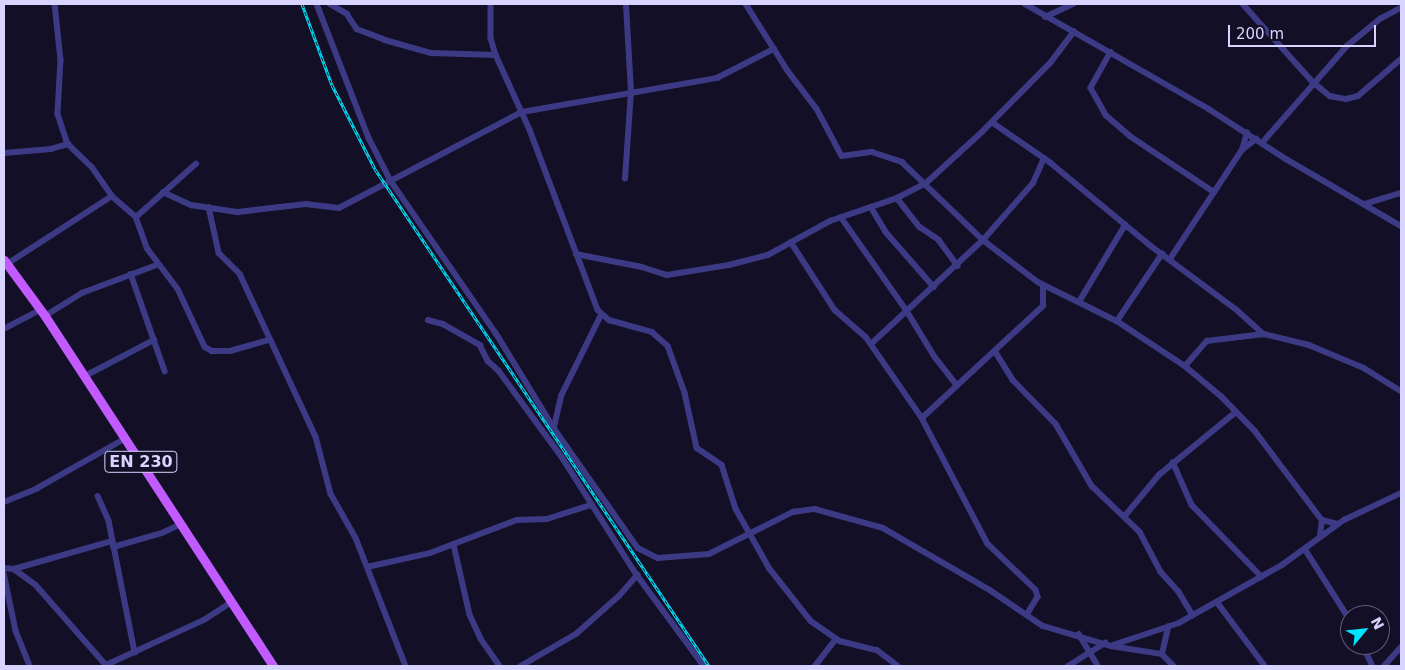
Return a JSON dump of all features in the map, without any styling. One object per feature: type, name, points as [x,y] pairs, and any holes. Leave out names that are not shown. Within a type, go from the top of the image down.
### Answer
[{"type":"main road","name":"EN 230","points":[[5,262],[43,313],[85,376],[273,666]]},
{"type":"street","points":[[56,4],[60,60],[58,119],[68,144],[92,167],[112,196],[136,217],[157,265],[178,289],[188,316],[208,350],[230,351],[268,340]]},
{"type":"street","points":[[317,4],[369,138],[391,181],[496,333],[554,428],[638,548],[658,558],[709,554],[803,509],[815,509],[873,523],[1027,614],[1044,626],[1079,634],[1108,644],[1162,654],[1174,666]]},
{"type":"street","points":[[330,4],[347,14],[357,29],[385,40],[431,53],[496,55]]},
{"type":"street","points":[[491,4],[491,38],[496,55],[522,112],[601,315],[617,323],[643,328],[662,339],[668,346],[685,393],[697,448],[722,464],[736,509],[786,591],[811,621],[836,639],[877,650],[898,666]]},
{"type":"street","points":[[625,179],[631,92],[626,4]]},
{"type":"street","points":[[746,4],[774,49],[817,109],[842,156],[878,153],[902,162],[983,240],[1043,285],[1117,321],[1185,366],[1236,412],[1271,451],[1322,520],[1338,524]]},
{"type":"street","points":[[1025,4],[1045,17],[1111,52],[1401,226]]},
{"type":"street","points":[[1045,17],[1073,4]]},
{"type":"street","points":[[1243,4],[1314,83],[1330,96],[1352,99],[1401,58]]},
{"type":"street","points":[[1262,143],[1314,83],[1362,32],[1401,8]]},
{"type":"street","points":[[576,254],[642,266],[667,275],[758,258],[841,217],[897,198],[925,184],[992,122],[1051,62],[1074,32]]},
{"type":"street","points":[[163,192],[186,204],[245,213],[299,204],[339,208],[522,112],[723,77],[774,49]]},
{"type":"street","points":[[1111,52],[1091,88],[1106,114],[1130,136],[1214,192]]},
{"type":"street","points":[[992,122],[1044,158],[1264,334]]},
{"type":"street","points":[[1170,260],[1242,150],[1247,133]]},
{"type":"street","points":[[1242,150],[1256,139]]},
{"type":"street","points":[[4,153],[51,150],[68,144]]},
{"type":"street","points":[[871,344],[958,266],[983,240],[1033,182],[1044,158]]},
{"type":"street","points":[[136,217],[196,164]]},
{"type":"street","points":[[1365,204],[1401,193]]},
{"type":"street","points":[[5,262],[112,196]]},
{"type":"street","points":[[897,198],[920,227],[939,240],[958,266]]},
{"type":"street","points":[[209,207],[219,253],[240,274],[268,340],[316,437],[331,494],[352,529],[406,666]]},
{"type":"street","points":[[871,207],[886,232],[934,287]]},
{"type":"street","points":[[841,217],[907,311],[935,357],[958,385]]},
{"type":"street","points":[[1079,302],[1126,225]]},
{"type":"street","points":[[791,242],[836,310],[871,344],[922,418],[988,544],[1036,590],[1038,597],[1027,614]]},
{"type":"street","points":[[1117,321],[1162,254]]},
{"type":"street","points":[[4,329],[43,313],[82,293],[157,265]]},
{"type":"street","points":[[131,274],[166,371]]},
{"type":"street","points":[[922,418],[1044,306],[1043,285]]},
{"type":"street","points":[[554,428],[561,396],[601,315]]},
{"type":"street","points":[[428,320],[450,327],[480,345],[488,361],[499,370],[562,458],[637,575],[704,666]]},
{"type":"street","points":[[1185,366],[1207,341],[1264,334],[1309,345],[1364,368],[1401,391]]},
{"type":"street","points":[[85,376],[154,340]]},
{"type":"street","points":[[995,351],[1013,380],[1056,424],[1092,486],[1140,532],[1162,572],[1179,592],[1193,616]]},
{"type":"street","points":[[1124,517],[1173,462],[1236,412]]},
{"type":"street","points":[[4,502],[36,489],[126,438]]},
{"type":"street","points":[[1173,462],[1192,505],[1262,577]]},
{"type":"street","points":[[1068,666],[1108,644],[1168,627],[1193,616],[1262,577],[1305,549],[1338,524],[1401,492]]},
{"type":"street","points":[[98,496],[109,521],[135,652]]},
{"type":"street","points":[[367,567],[454,545],[517,520],[547,519],[592,505]]},
{"type":"street","points":[[1320,536],[1322,520]]},
{"type":"street","points":[[4,568],[14,569],[162,533],[181,524]]},
{"type":"street","points":[[454,545],[470,615],[481,639],[500,666]]},
{"type":"street","points":[[1305,549],[1340,605]]},
{"type":"street","points":[[14,569],[51,599],[107,666],[204,620],[232,602]]},
{"type":"street","points":[[4,573],[16,631],[30,666]]},
{"type":"street","points":[[521,666],[576,634],[637,575]]},
{"type":"street","points":[[1217,602],[1265,666]]},
{"type":"street","points":[[1162,654],[1168,627]]},
{"type":"street","points":[[1079,634],[1098,666]]},
{"type":"street","points":[[814,666],[836,639]]},
{"type":"street","points":[[1384,666],[1401,647]]},
{"type":"railway","points":[[302,4],[332,85],[375,169],[709,666]]}]
